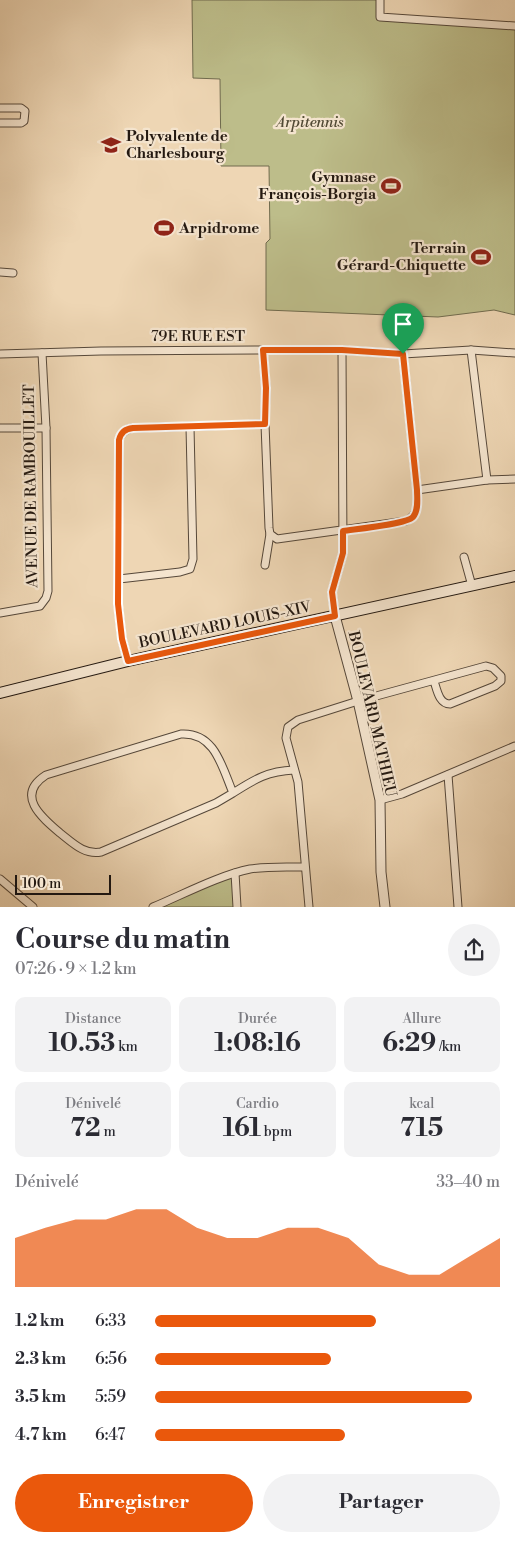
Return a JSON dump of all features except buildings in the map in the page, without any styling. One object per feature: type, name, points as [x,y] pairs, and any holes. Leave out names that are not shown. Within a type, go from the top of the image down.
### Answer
[{"type":"main road","name":"BOULEVARD LOUIS-XIV","points":[[0,694],[128,661],[515,576]]},
{"type":"street","points":[[380,0],[380,16],[515,26]]},
{"type":"street","points":[[0,108],[21,108],[25,116],[24,121],[21,123],[0,124]]},
{"type":"street","points":[[0,272],[13,273]]},
{"type":"street","points":[[263,350],[266,388],[265,424],[270,534],[265,565]]},
{"type":"street","name":"79E RUE EST","points":[[0,354],[263,350],[342,350],[403,354],[471,350],[515,353]]},
{"type":"street","name":"BOULEVARD MATHIEU","points":[[342,350],[343,553],[332,592],[335,616],[358,702],[380,800],[381,872],[385,907]]},
{"type":"street","points":[[471,350],[487,480]]},
{"type":"street","name":"AVENUE DE RAMBOUILLET","points":[[0,614],[40,606],[46,598],[46,428],[42,353]]},
{"type":"street","points":[[270,534],[277,539],[283,539],[406,521],[412,519],[415,515],[418,504],[417,490],[403,354]]},
{"type":"street","points":[[128,661],[122,639],[118,604],[120,435],[124,431],[133,428],[265,424]]},
{"type":"street","points":[[119,579],[180,572],[190,569],[192,565],[190,427]]},
{"type":"street","points":[[0,428],[46,428]]},
{"type":"street","points":[[417,490],[487,480],[515,479]]},
{"type":"street","points":[[464,557],[472,586]]},
{"type":"street","points":[[309,907],[298,782],[286,738],[288,726],[298,720],[486,666],[493,668],[502,676],[501,681],[495,686],[450,704],[445,704],[442,701],[434,681]]},
{"type":"street","points":[[233,793],[214,750],[204,739],[192,733],[181,734],[46,775],[36,783],[32,794],[34,805],[43,819],[79,848],[94,854],[216,803],[268,774],[278,770],[294,770]]},
{"type":"street","points":[[380,800],[402,794],[515,746]]},
{"type":"street","points":[[448,775],[458,907]]},
{"type":"street","points":[[153,907],[235,873],[268,867],[304,867]]},
{"type":"street","points":[[235,873],[237,907]]},
{"type":"street","points":[[0,879],[32,907]]},
{"type":"green space","name":"Arpitennis","points":[[192,0],[380,0],[380,16],[515,26],[515,315],[494,310],[438,317],[266,310],[266,243],[270,239],[269,166],[221,166],[220,79],[193,78]]},
{"type":"green space","points":[[235,873],[237,907],[153,907]]},
{"type":"place","name":"Polyvalente de Charlesbourg","points":[[111,145]]},
{"type":"place","name":"Gymnase François-Borgia","points":[[391,186]]},
{"type":"place","name":"Arpidrome","points":[[164,228]]},
{"type":"place","name":"Terrain Gérard-Chiquette","points":[[481,257]]},
{"type":"route","points":[[263,350],[342,350],[403,354],[418,504],[412,519],[343,531],[343,553],[332,592],[335,616],[128,661],[122,639],[118,604],[120,435],[128,428],[265,424],[266,388],[263,350]]}]
